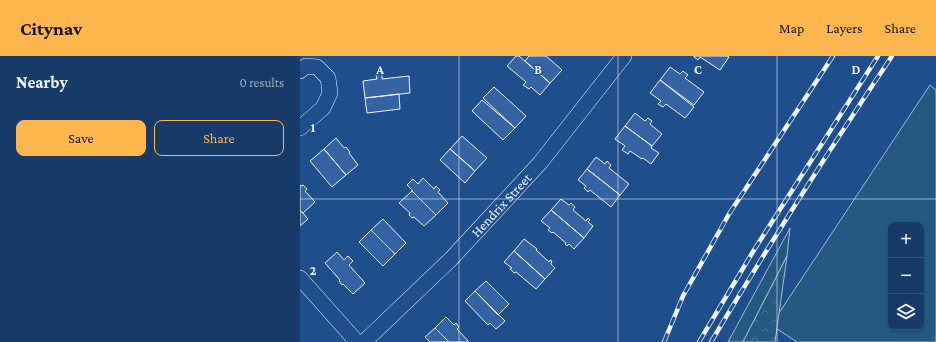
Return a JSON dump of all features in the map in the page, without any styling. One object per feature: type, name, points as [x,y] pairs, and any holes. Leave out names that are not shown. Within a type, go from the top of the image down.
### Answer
[{"type":"street","name":"Hendrix Street","points":[[364,342],[451,259],[540,163],[624,56]]},
{"type":"street","points":[[300,71],[306,66],[316,66],[328,78],[330,93],[322,108],[300,128]]},
{"type":"street","points":[[300,278],[357,342]]},
{"type":"green space","points":[[930,85],[936,90],[936,342],[797,342],[771,325]]},
{"type":"green space","points":[[790,228],[787,256],[743,342],[728,342]]},
{"type":"green space","points":[[787,256],[775,342],[743,342]]},
{"type":"building","points":[[516,56],[519,56],[550,83],[540,95],[531,87],[529,89],[523,85],[526,82],[507,66]]},
{"type":"building","points":[[529,56],[546,56],[562,70],[550,83],[525,61]]},
{"type":"building","points":[[694,56],[729,57],[720,70],[700,57],[698,60]]},
{"type":"building","points":[[670,67],[680,74],[683,71],[688,75],[685,78],[704,92],[694,105],[660,80]]},
{"type":"building","points":[[382,74],[382,79],[409,76],[410,93],[365,98],[363,81],[377,79],[376,75]]},
{"type":"building","points":[[660,80],[694,107],[685,118],[666,104],[663,107],[658,104],[661,101],[650,93]]},
{"type":"building","points":[[494,87],[526,116],[515,128],[483,98]]},
{"type":"building","points":[[399,94],[400,109],[367,113],[365,98]]},
{"type":"building","points":[[482,100],[515,128],[503,140],[472,111]]},
{"type":"building","points":[[635,113],[645,121],[648,118],[652,121],[650,124],[662,134],[652,146],[625,126]]},
{"type":"building","points":[[625,126],[659,153],[651,164],[630,151],[628,154],[622,150],[625,146],[615,139]]},
{"type":"building","points":[[462,136],[487,158],[475,171],[450,149]]},
{"type":"building","points":[[336,138],[344,148],[346,147],[358,165],[346,175],[324,149]]},
{"type":"building","points":[[324,149],[346,175],[332,187],[310,161]]},
{"type":"building","points":[[450,149],[475,171],[465,183],[440,160]]},
{"type":"building","points":[[596,157],[605,164],[607,161],[611,165],[609,168],[629,184],[620,195],[587,169]]},
{"type":"building","points":[[587,169],[620,195],[611,207],[590,190],[588,192],[584,188],[586,186],[578,180]]},
{"type":"building","points":[[423,178],[434,189],[436,186],[440,190],[438,192],[448,203],[436,215],[407,185],[413,179],[418,184]]},
{"type":"building","points":[[300,185],[303,185],[307,189],[305,191],[315,202],[303,213],[300,210]]},
{"type":"building","points":[[412,191],[436,215],[424,226],[414,217],[412,218],[409,215],[410,213],[399,203]]},
{"type":"building","points":[[561,199],[569,205],[571,203],[575,207],[573,210],[586,221],[588,218],[590,220],[588,222],[593,226],[584,238],[551,210]]},
{"type":"building","points":[[300,210],[308,219],[300,226]]},
{"type":"building","points":[[551,210],[584,238],[574,249],[569,244],[567,246],[565,244],[566,243],[553,232],[552,233],[548,230],[550,228],[541,221]]},
{"type":"building","points":[[383,219],[406,243],[395,254],[371,230]]},
{"type":"building","points":[[371,230],[395,254],[383,266],[359,242]]},
{"type":"building","points":[[524,239],[537,249],[536,250],[549,262],[550,260],[552,261],[551,264],[555,268],[545,279],[514,251]]},
{"type":"building","points":[[514,251],[545,279],[536,289],[516,272],[514,273],[510,269],[512,268],[504,262]]},
{"type":"building","points":[[337,252],[344,260],[348,256],[353,261],[349,265],[365,283],[353,294],[343,284],[342,285],[339,281],[340,280],[325,263]]},
{"type":"building","points":[[486,281],[509,304],[498,315],[475,291]]},
{"type":"building","points":[[475,291],[505,321],[496,329],[490,323],[488,325],[465,301]]},
{"type":"building","points":[[446,317],[454,325],[456,323],[459,327],[457,329],[469,342],[449,342],[435,328]]},
{"type":"building","points":[[435,328],[449,342],[430,342],[425,337]]},
{"type":"railway","points":[[664,342],[683,296],[729,214],[833,56]]},
{"type":"railway","points":[[699,342],[754,250],[878,56]]},
{"type":"railway","points":[[711,342],[800,198],[892,56]]}]
